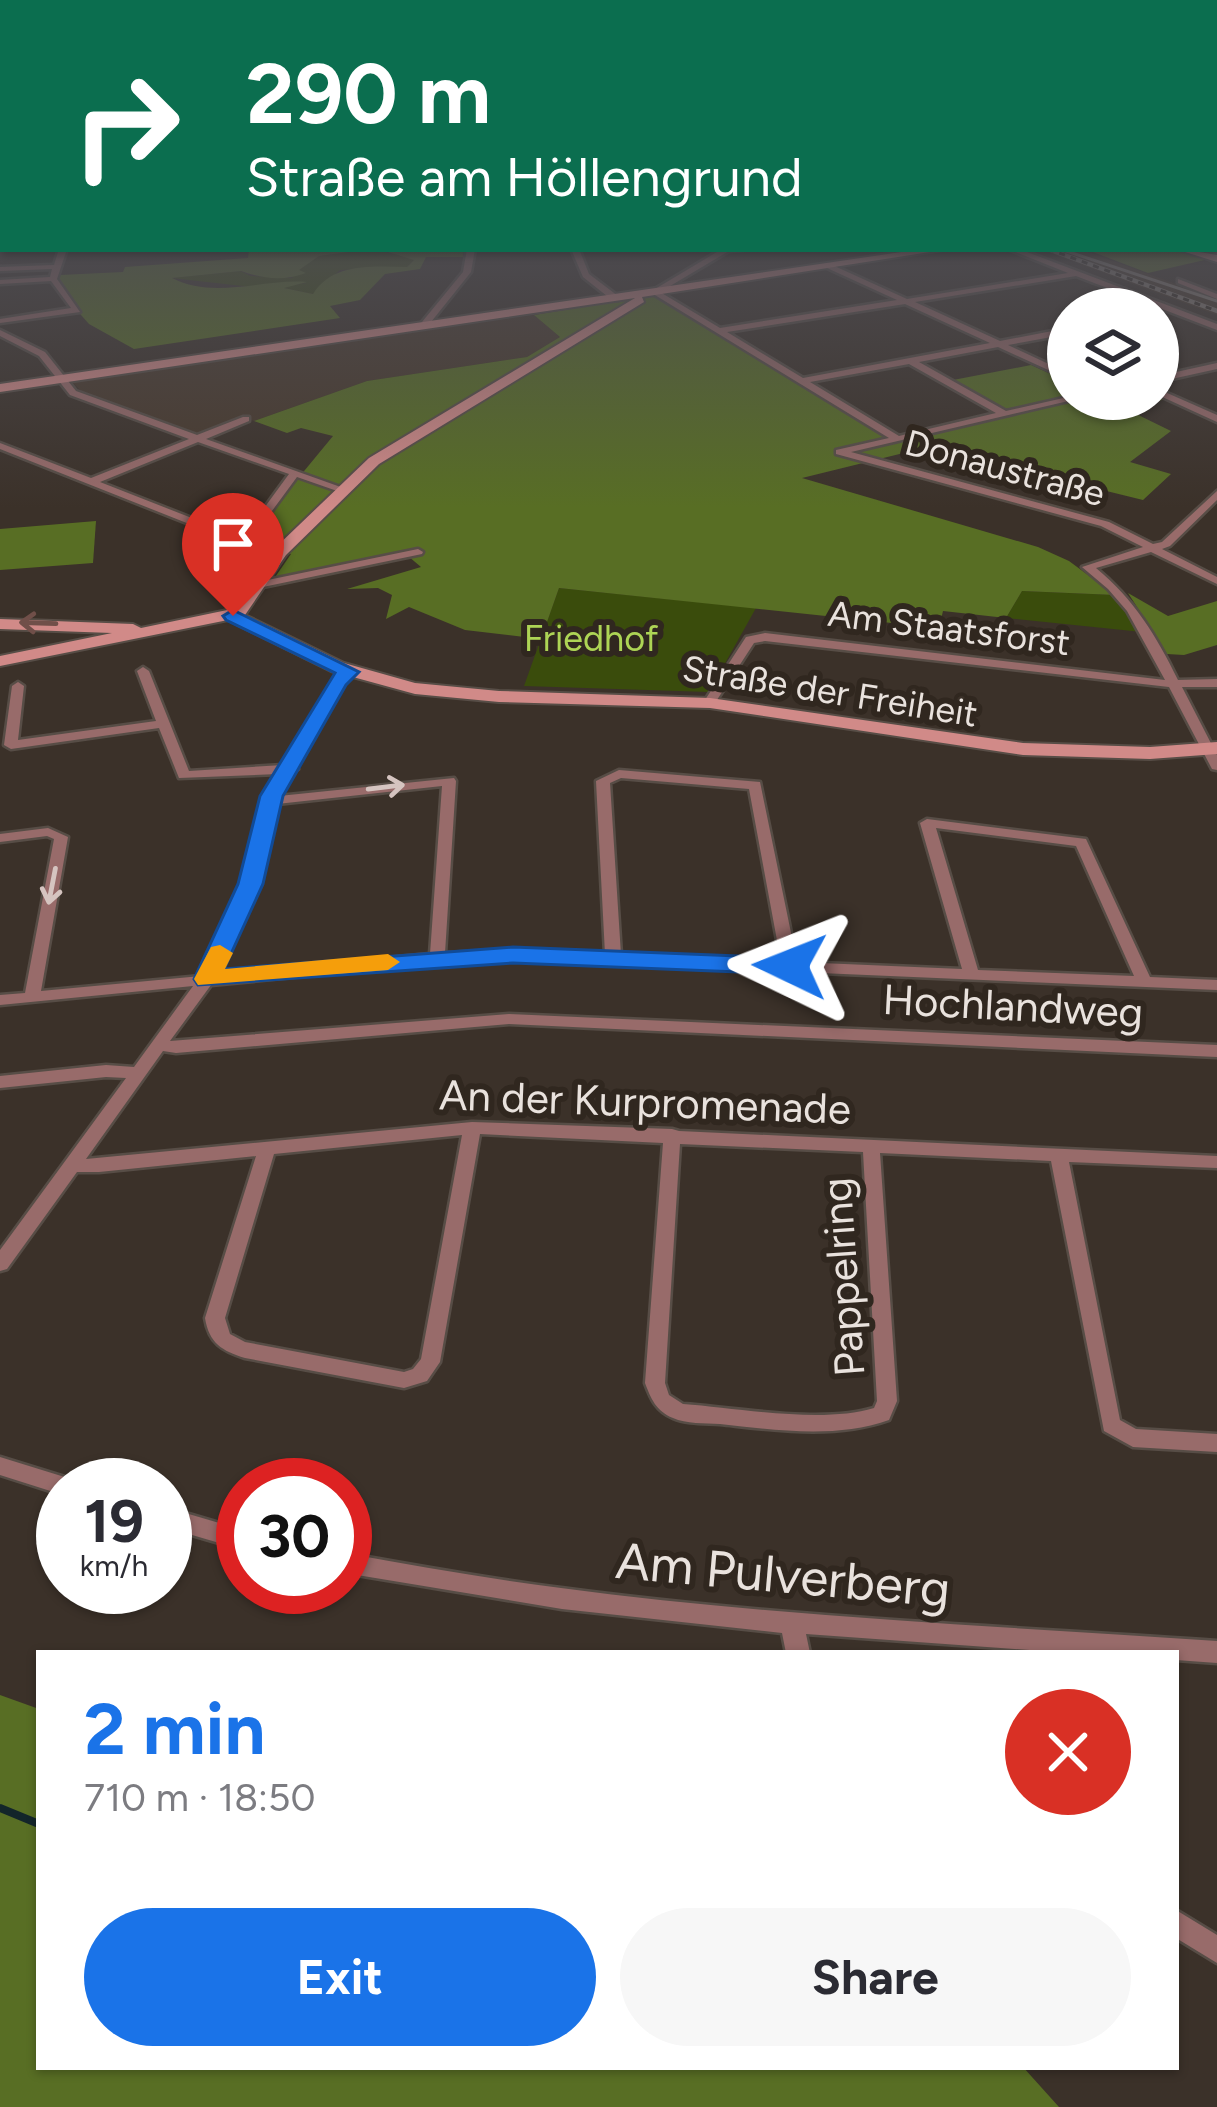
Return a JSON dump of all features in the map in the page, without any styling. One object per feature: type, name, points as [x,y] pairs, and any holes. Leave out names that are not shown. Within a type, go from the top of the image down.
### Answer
[{"type":"main road","points":[[0,388],[523,311]]},
{"type":"main road","points":[[0,661],[242,611],[280,552],[386,453],[622,311]]},
{"type":"main road","name":"Straße der Freiheit","points":[[233,616],[349,672],[440,692],[709,703],[986,748],[1214,754]]},
{"type":"main road","points":[[0,624],[159,631]]},
{"type":"street","points":[[0,320],[67,311]]},
{"type":"street","points":[[429,325],[426,322],[435,311]]},
{"type":"street","points":[[687,311],[896,438],[1047,405]]},
{"type":"street","points":[[720,331],[841,311]]},
{"type":"street","points":[[927,311],[1047,366]]},
{"type":"street","points":[[1179,313],[1217,327]]},
{"type":"street","points":[[0,333],[36,350],[87,400],[344,490]]},
{"type":"street","points":[[803,381],[1047,335]]},
{"type":"street","points":[[910,361],[1004,414]]},
{"type":"street","points":[[1179,374],[1217,366]]},
{"type":"street","points":[[1179,402],[1217,419]]},
{"type":"street","points":[[91,482],[246,419]]},
{"type":"street","name":"Donaustraße","points":[[896,438],[839,452],[1106,524],[1217,580]]},
{"type":"street","points":[[0,446],[226,535],[250,572],[261,579],[418,552]]},
{"type":"street","points":[[245,562],[255,558],[264,515],[293,475]]},
{"type":"street","points":[[1214,754],[1172,684],[1151,635],[1113,585],[1088,567],[1166,544],[1217,494]]},
{"type":"street","name":"Am Staatsforst","points":[[709,703],[749,640],[765,638],[1172,684],[1217,683]]},
{"type":"street","points":[[143,670],[184,775],[291,770]]},
{"type":"street","points":[[0,1264],[207,979],[250,884],[270,801],[338,681],[349,672]]},
{"type":"street","points":[[18,686],[10,745],[163,724]]},
{"type":"street","points":[[613,958],[603,782],[619,774],[755,785],[790,966]]},
{"type":"street","points":[[270,801],[449,781],[437,958]]},
{"type":"street","points":[[971,974],[927,823],[1081,842],[1144,982]]},
{"type":"street","points":[[0,838],[48,832],[61,837],[32,995]]},
{"type":"street","points":[[0,1000],[437,958],[613,958],[1217,985]]},
{"type":"street","name":"Hochlandweg","points":[[160,1045],[176,1048],[509,1019],[1217,1051]]},
{"type":"street","points":[[0,1082],[101,1071],[140,1072]]},
{"type":"street","points":[[267,1148],[214,1318],[216,1332],[224,1343],[244,1350],[404,1380],[420,1375],[430,1362],[472,1128]]},
{"type":"street","name":"An der Kurpromenade","points":[[72,1165],[472,1128],[1217,1162]]},
{"type":"street","name":"Pappelring","points":[[672,1136],[655,1383],[661,1400],[679,1412],[836,1421],[868,1421],[882,1414],[887,1401],[871,1145]]},
{"type":"street","points":[[1059,1154],[1112,1425],[1133,1438],[1217,1443]]},
{"type":"street","points":[[0,1466],[36,1477]]},
{"type":"street","name":"Am Pulverberg","points":[[372,1568],[552,1600],[792,1624],[1217,1652]]},
{"type":"street","points":[[792,1624],[797,1650]]},
{"type":"street","points":[[1179,1924],[1217,1950]]},
{"type":"shaded area","points":[[534,315],[560,337],[527,357],[367,381],[254,421],[242,417],[196,436],[87,397],[72,382]]},
{"type":"green space","points":[[78,311],[334,311],[340,318],[134,349],[89,324]]},
{"type":"green space","points":[[682,311],[893,440],[1011,413],[953,380],[1031,365],[1047,372],[1047,420],[1148,420],[1171,431],[1130,462],[1171,474],[1143,500],[928,447],[802,478],[1038,547],[1069,561],[1115,595],[1022,591],[1006,618],[943,611],[939,628],[559,588],[541,639],[465,630],[409,607],[386,619],[392,595],[378,588],[347,589],[421,567],[408,556],[271,583],[291,554],[262,550],[267,516],[333,436],[301,428],[287,433],[254,421],[367,381],[527,357],[560,337],[534,315]]},
{"type":"green space","points":[[96,521],[93,563],[0,570],[0,529]]},
{"type":"green space","name":"Friedhof","points":[[559,588],[756,608],[709,692],[524,686]]},
{"type":"green space","points":[[1022,591],[1115,595],[1142,632],[1006,618]]},
{"type":"green space","points":[[1128,593],[1168,616],[1217,601],[1217,645],[1184,655],[1167,654]]},
{"type":"green space","points":[[0,1695],[36,1708],[36,2070],[1026,2070],[1059,2107],[0,2107]]},
{"type":"waterway","points":[[0,1808],[36,1823]]},
{"type":"slow traffic","points":[[220,953],[207,979],[388,962]]},
{"type":"route","points":[[233,616],[349,672],[338,681],[272,796],[250,884],[207,979],[513,955],[790,966]]}]
